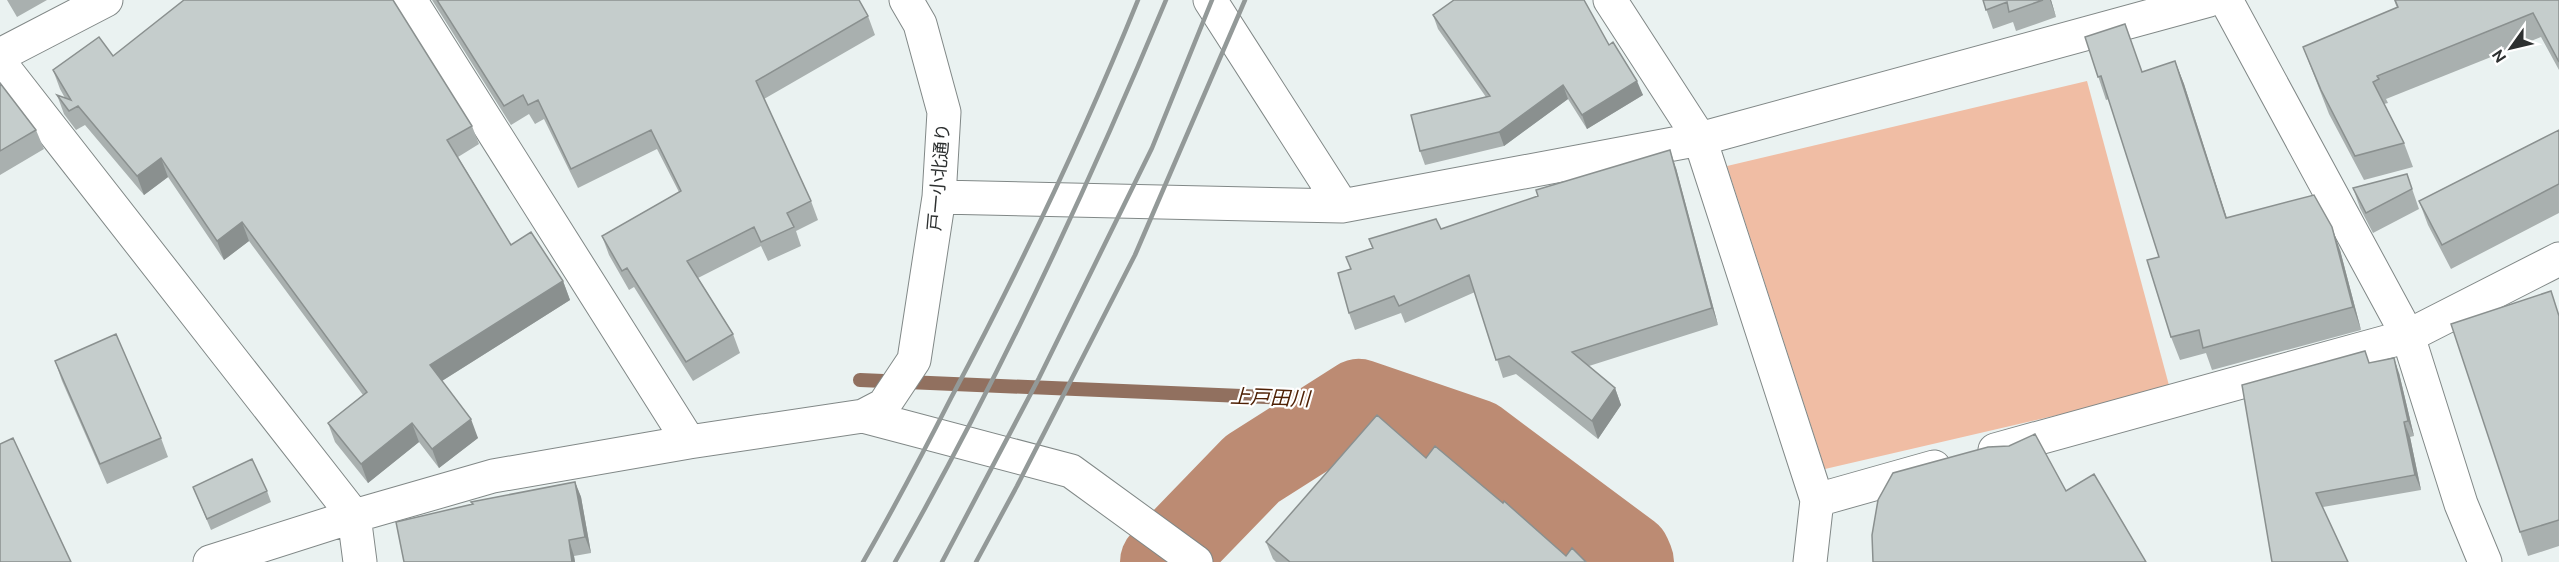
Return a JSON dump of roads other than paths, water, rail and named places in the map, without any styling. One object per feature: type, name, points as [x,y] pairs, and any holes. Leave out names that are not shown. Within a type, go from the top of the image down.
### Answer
[{"type":"street","points":[[0,55],[106,0]]},
{"type":"street","points":[[410,0],[689,442]]},
{"type":"street","name":"戸一小北通り","points":[[874,410],[914,360],[939,197],[944,112],[920,24],[906,0]]},
{"type":"street","points":[[1210,0],[1342,206]]},
{"type":"street","points":[[1610,0],[1701,139],[1817,500],[1810,562]]},
{"type":"street","points":[[939,197],[1342,206],[1701,139],[2209,0]]},
{"type":"street","points":[[2226,0],[2408,336],[2461,504],[2485,562]]},
{"type":"street","points":[[0,63],[354,516],[360,562]]},
{"type":"street","points":[[1817,500],[2408,336],[2559,259]]},
{"type":"street","points":[[210,562],[354,516],[493,476],[874,410],[1071,471],[1192,560]]},
{"type":"waterway","name":"上戸田川","points":[[860,380],[1359,401]]},
{"type":"waterway","name":"上戸田川","points":[[1162,562],[1252,469],[1359,401],[1476,441],[1629,555],[1632,562]]},
{"type":"railway","points":[[863,562],[919,460],[1026,251],[1073,151],[1138,0]]},
{"type":"railway","points":[[895,562],[970,425],[1039,285],[1166,0]]},
{"type":"railway","points":[[942,562],[1039,378],[1152,148],[1212,0]]},
{"type":"railway","points":[[976,562],[1135,255],[1245,0]]}]
